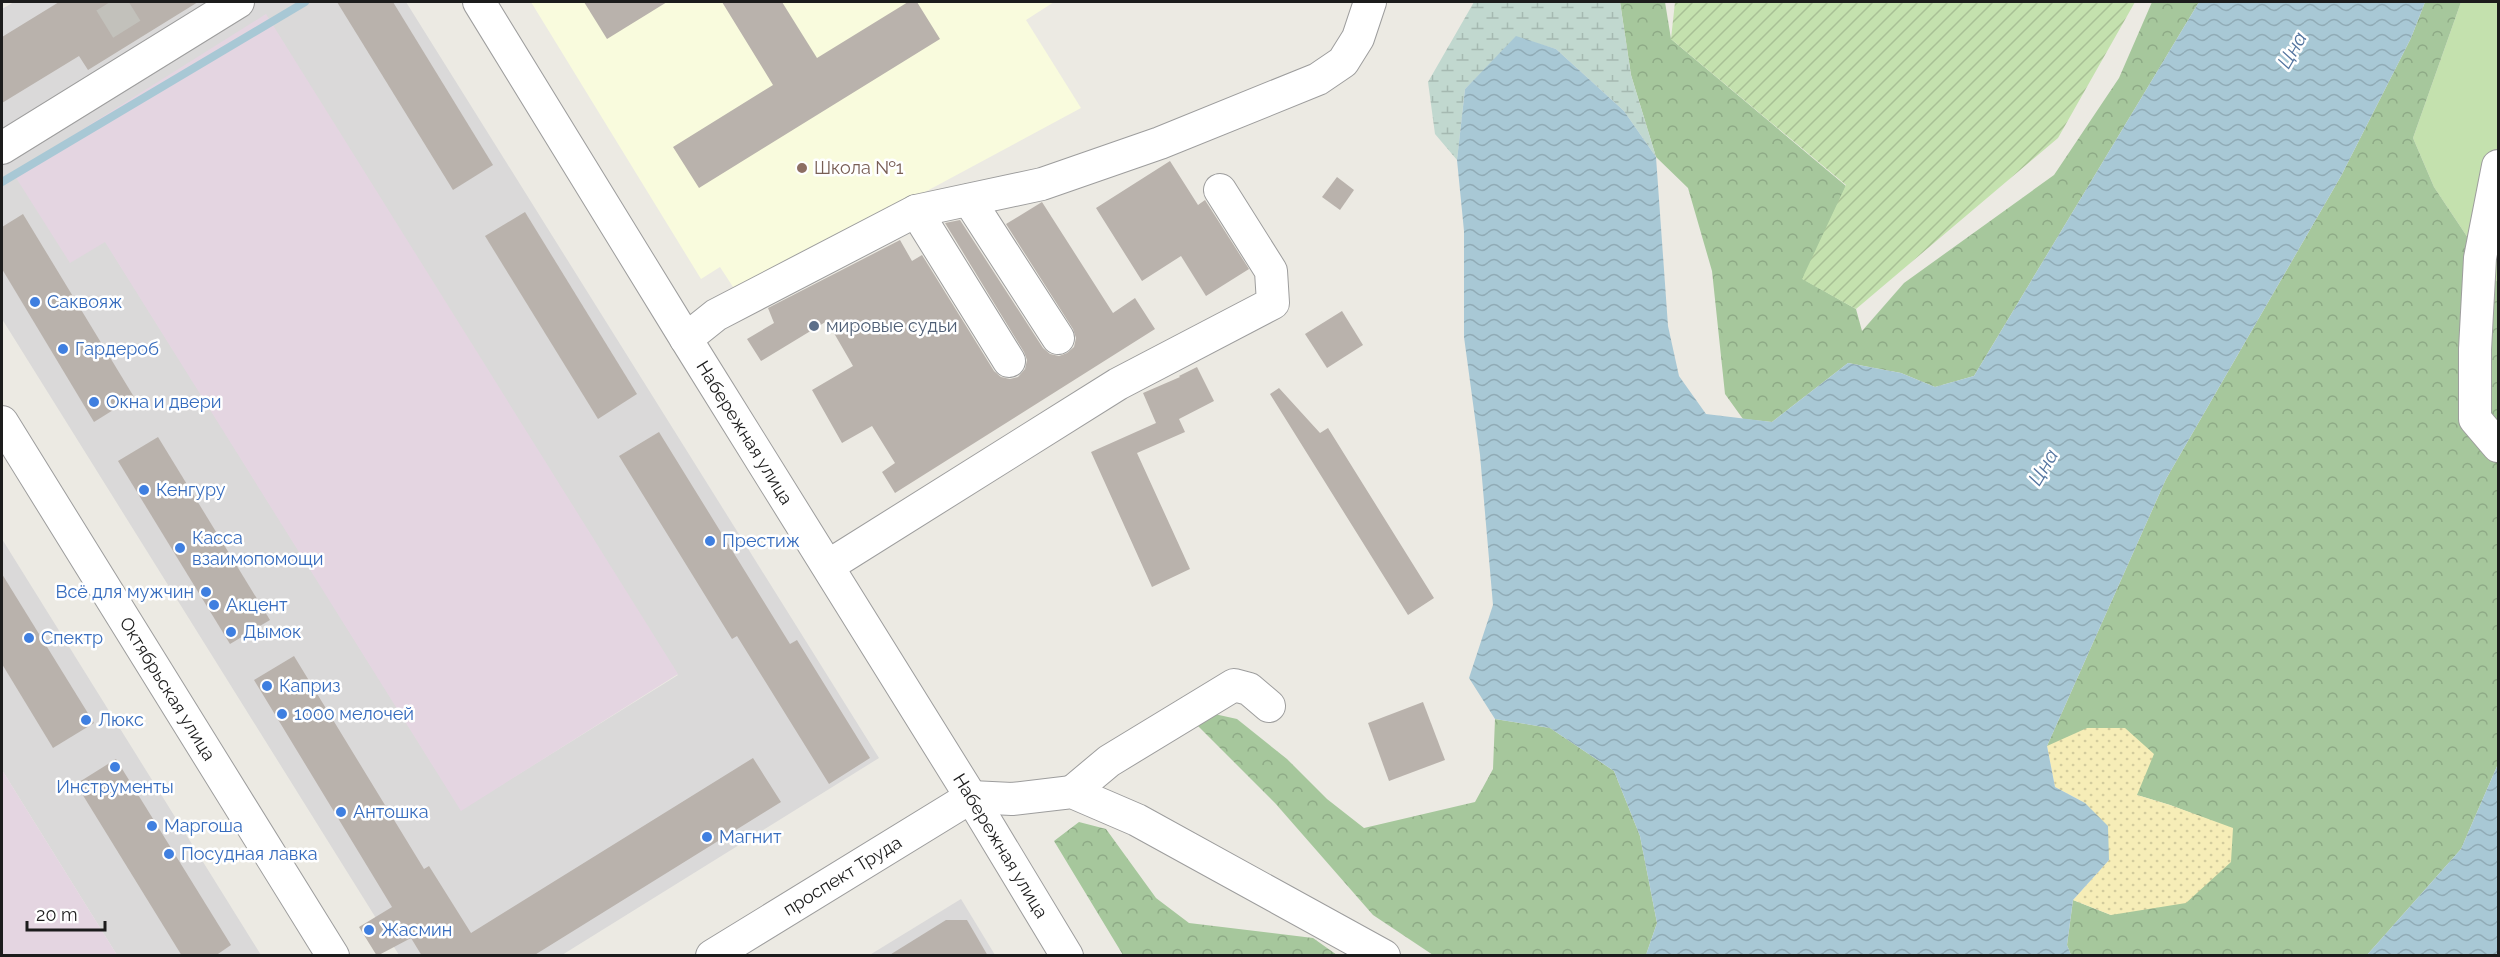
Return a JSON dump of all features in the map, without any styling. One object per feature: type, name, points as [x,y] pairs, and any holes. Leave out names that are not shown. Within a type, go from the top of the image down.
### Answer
[{"type":"street","points":[[2,148],[140,50],[238,2]]},
{"type":"street","name":"Набережная улица","points":[[479,2],[1067,956]]},
{"type":"street","points":[[686,339],[716,315],[916,211],[1041,184],[1128,154],[1318,79],[1343,62],[1358,38],[1370,2]]},
{"type":"street","points":[[2499,166],[2480,258],[2475,349],[2475,419],[2499,446]]},
{"type":"street","points":[[828,566],[1119,384],[1273,303],[1271,271],[1220,190]]},
{"type":"street","points":[[969,200],[1058,338]]},
{"type":"street","points":[[916,211],[1009,361]]},
{"type":"street","name":"Октябрьская улица","points":[[2,422],[333,956]]},
{"type":"street","points":[[1072,792],[1109,761],[1234,685],[1249,689],[1269,706]]},
{"type":"street","points":[[971,797],[1012,799],[1072,792],[1137,820],[1384,956]]},
{"type":"street","name":"проспект Труда","points":[[712,956],[971,797]]},
{"type":"shaded area","points":[[14,2],[406,2],[879,758],[562,955],[399,955],[2,319],[2,9]],"holes":[[[105,241],[678,675],[461,810]]]},
{"type":"shaded area","name":"Школа №1","points":[[531,2],[1054,2],[1026,20],[1081,108],[737,293],[720,267],[701,279]]},
{"type":"shaded area","points":[[266,14],[678,674],[461,811],[105,242],[70,263],[13,173]]},
{"type":"shaded area","points":[[2,539],[261,955],[117,955],[2,770]]},
{"type":"shaded area","points":[[2,770],[117,955],[2,955]]},
{"type":"shaded area","points":[[961,899],[995,955],[868,956]]},
{"type":"green space","points":[[1474,2],[1620,2],[1631,75],[1656,157],[1624,111],[1556,49],[1516,37],[1465,89],[1457,160],[1435,134],[1428,82]]},
{"type":"green space","points":[[1620,2],[1665,2],[1671,39],[1846,186],[1803,279],[1856,309],[1862,331],[1904,283],[2054,175],[2119,78],[2152,2],[2199,2],[1974,376],[1935,387],[1901,373],[1848,363],[1772,422],[1743,419],[1725,394],[1712,271],[1688,188],[1656,157],[1631,75]]},
{"type":"green space","points":[[1675,2],[2135,2],[2058,138],[1856,309],[1802,279],[1846,185],[1671,39]]},
{"type":"green space","points":[[2425,2],[2461,2],[2413,138],[2434,187],[2498,283],[2498,764],[2461,849],[2367,955],[2071,955],[2067,945],[2073,900],[2111,915],[2233,829],[2137,795],[2047,746],[2166,479],[2341,176],[2411,38]]},
{"type":"green space","points":[[2461,2],[2498,2],[2498,283],[2434,187],[2413,138]]},
{"type":"green space","points":[[1210,713],[1237,719],[1287,759],[1327,799],[1364,828],[1475,802],[1493,769],[1495,719],[1550,728],[1614,771],[1640,836],[1657,923],[1646,955],[1433,955],[1373,915],[1275,803],[1198,726]]},
{"type":"green space","points":[[1079,822],[1106,829],[1156,898],[1189,923],[1313,938],[1337,955],[1123,955],[1054,841]]},
{"type":"sand","points":[[2087,728],[2125,728],[2154,754],[2137,795],[2233,828],[2231,862],[2186,903],[2111,915],[2073,900],[2109,860],[2085,803],[2055,787],[2047,746]]},
{"type":"water","name":"Цна","points":[[2199,2],[2425,2],[2411,38],[2341,176],[2166,479],[2047,746],[2055,787],[2085,803],[2108,826],[2109,860],[2073,900],[2067,945],[2071,955],[1646,955],[1657,923],[1640,836],[1614,771],[1550,728],[1495,719],[1469,678],[1493,605],[1480,455],[1464,337],[1464,231],[1457,160],[1465,89],[1516,36],[1556,49],[1624,111],[1656,157],[1668,326],[1679,376],[1706,414],[1772,422],[1848,363],[1901,373],[1935,387],[1974,376]]},
{"type":"water","points":[[2498,764],[2498,955],[2367,955],[2461,849]]},
{"type":"building","points":[[59,2],[198,2],[88,70],[79,56],[2,103],[2,37]]},
{"type":"building","points":[[337,2],[393,2],[493,165],[453,190]]},
{"type":"building","points":[[584,2],[667,2],[607,39]]},
{"type":"building","points":[[722,2],[782,2],[817,58],[908,2],[917,2],[940,39],[699,188],[673,147],[773,85]]},
{"type":"building","points":[[1170,161],[1198,205],[1205,200],[1249,269],[1206,296],[1181,256],[1142,281],[1096,208]]},
{"type":"building","points":[[1337,177],[1354,190],[1340,210],[1322,197]]},
{"type":"building","points":[[1042,202],[1113,313],[1135,298],[1155,329],[895,493],[882,472],[895,463],[872,426],[842,443],[812,390],[853,366],[827,321],[761,361],[747,339],[774,323],[768,308],[900,240],[912,261],[922,255],[994,371],[1001,377],[1010,379],[1018,377],[1025,369],[1027,360],[1024,352],[945,223],[960,220],[1043,348],[1050,354],[1059,356],[1074,347],[1076,338],[1073,329],[1006,224]]},
{"type":"building","points":[[525,212],[637,394],[598,419],[485,236]]},
{"type":"building","points":[[23,214],[134,397],[94,422],[2,269],[2,227]]},
{"type":"building","points":[[1342,311],[1363,345],[1327,368],[1305,334]]},
{"type":"building","points":[[1197,367],[1214,401],[1179,419],[1185,432],[1137,453],[1190,569],[1152,587],[1091,452],[1156,423],[1143,393]]},
{"type":"building","points":[[1279,388],[1320,433],[1328,428],[1434,598],[1408,615],[1270,394]]},
{"type":"building","points":[[659,432],[790,644],[797,640],[870,758],[829,784],[737,636],[732,639],[619,456]]},
{"type":"building","points":[[158,437],[270,620],[230,644],[118,461]]},
{"type":"building","points":[[2,574],[94,723],[53,748],[2,664]]},
{"type":"building","points":[[294,656],[424,869],[429,866],[471,933],[753,758],[781,802],[533,956],[422,956],[411,938],[377,956],[359,927],[392,907],[254,680]]},
{"type":"building","points":[[1423,702],[1445,760],[1389,781],[1368,723]]},
{"type":"building","points":[[116,759],[231,945],[215,956],[182,956],[76,784]]},
{"type":"building","points":[[946,920],[967,920],[988,956],[888,956]]},
{"type":"waterway","points":[[2,182],[305,2]]},
{"type":"tunnel","points":[[110,2],[134,41]]},
{"type":"place","name":"Школа №1","points":[[802,168]]},
{"type":"place","name":"Саквояж","points":[[35,302]]},
{"type":"place","name":"мировые судьи","points":[[814,326]]},
{"type":"place","name":"Гардероб","points":[[63,349]]},
{"type":"place","name":"Окна и двери","points":[[94,402]]},
{"type":"place","name":"Кенгуру","points":[[144,490]]},
{"type":"place","name":"Престиж","points":[[710,541]]},
{"type":"place","name":"Касса взаимопомощи","points":[[180,548]]},
{"type":"place","name":"Всё для мужчин","points":[[206,592]]},
{"type":"place","name":"Акцент","points":[[214,605]]},
{"type":"place","name":"Дымок","points":[[231,632]]},
{"type":"place","name":"Спектр","points":[[29,638]]},
{"type":"place","name":"Каприз","points":[[267,686]]},
{"type":"place","name":"1000 мелочей","points":[[282,714]]},
{"type":"place","name":"Люкс","points":[[86,720]]},
{"type":"place","name":"Инструменты","points":[[115,767]]},
{"type":"place","name":"Антошка","points":[[341,812]]},
{"type":"place","name":"Маргоша","points":[[152,826]]},
{"type":"place","name":"Магнит","points":[[707,837]]},
{"type":"place","name":"Посудная лавка","points":[[169,854]]},
{"type":"place","name":"Жасмин","points":[[369,930]]}]
